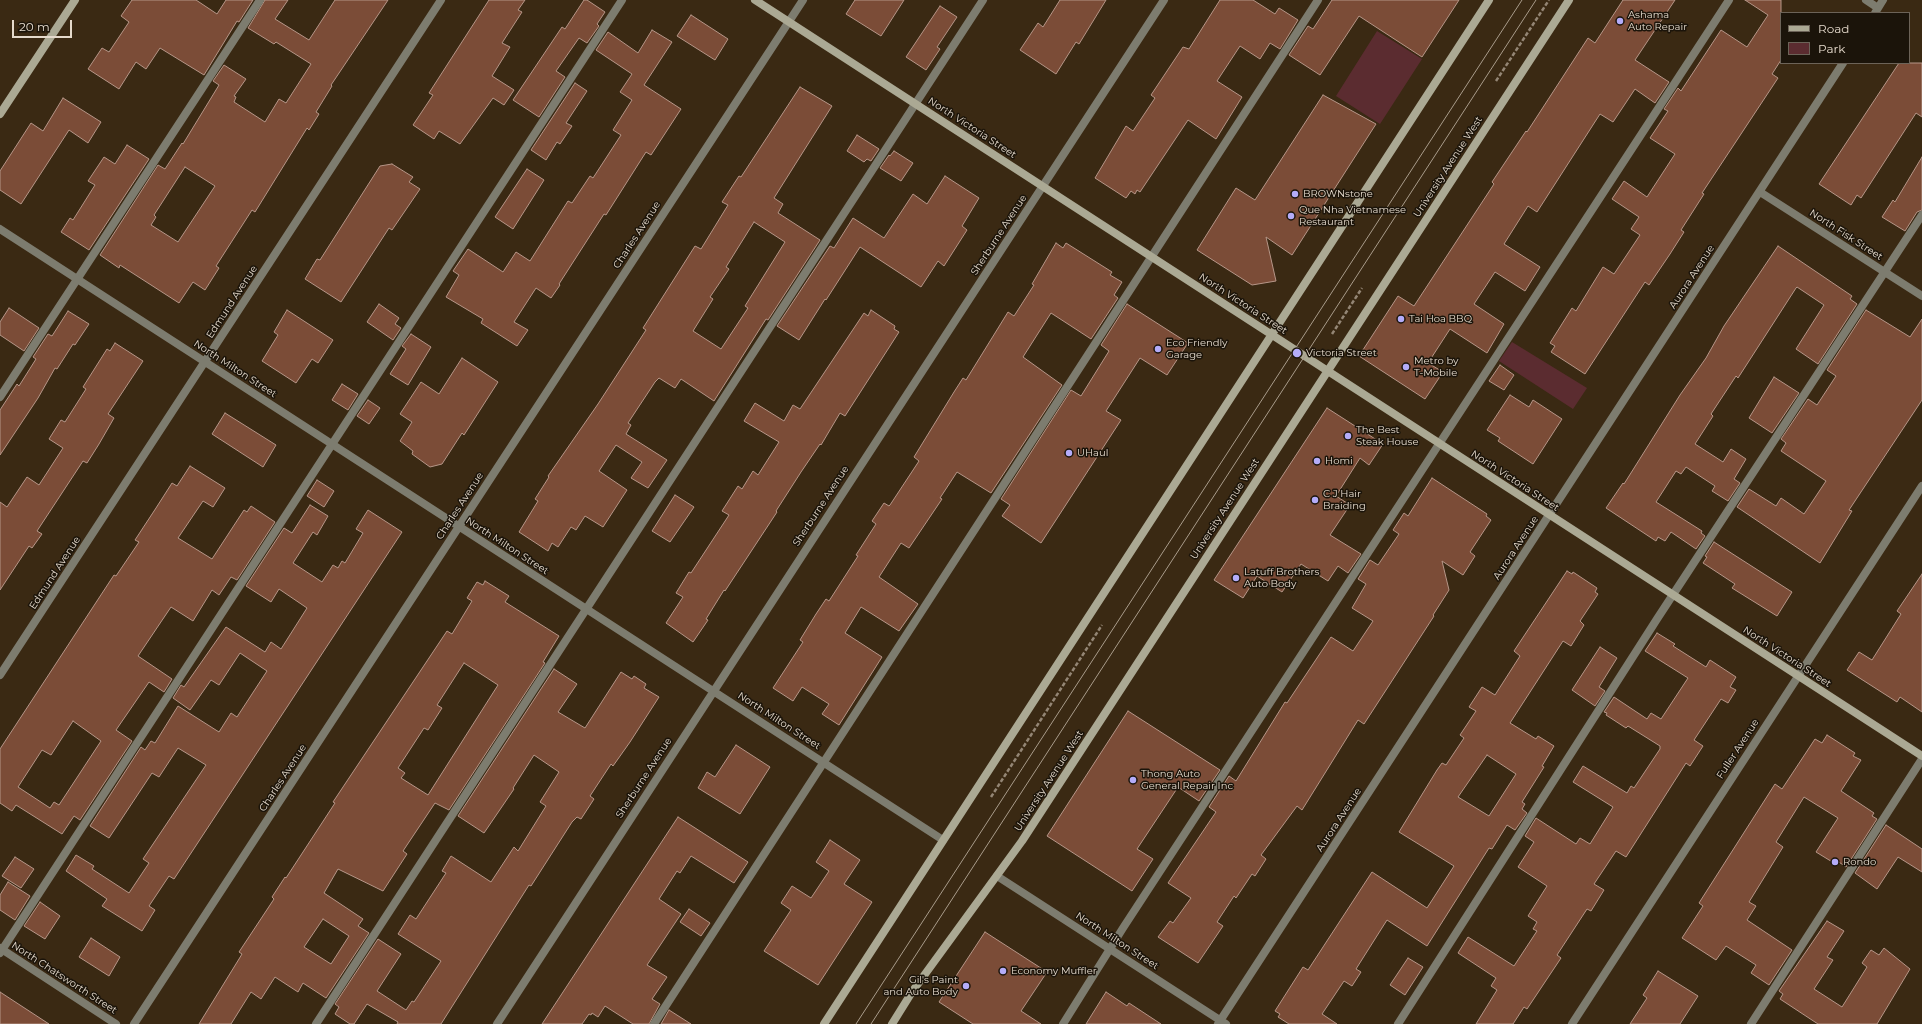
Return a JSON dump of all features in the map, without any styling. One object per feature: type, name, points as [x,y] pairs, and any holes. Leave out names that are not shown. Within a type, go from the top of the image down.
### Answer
[{"type":"main road","points":[[0,114],[75,0]]},
{"type":"main road","name":"North Victoria Street","points":[[755,0],[1271,335],[1329,371],[1922,758]]},
{"type":"main road","points":[[824,1024],[1489,0]]},
{"type":"main road","name":"University Avenue West","points":[[892,1024],[912,992],[1026,835],[1569,0]]},
{"type":"street","points":[[0,397],[260,0]]},
{"type":"street","name":"Edmund Avenue","points":[[0,675],[441,0]]},
{"type":"street","points":[[1,950],[622,0]]},
{"type":"street","name":"Charles Avenue","points":[[134,1024],[803,0]]},
{"type":"street","points":[[316,1024],[983,0]]},
{"type":"street","name":"Sherburne Avenue","points":[[497,1024],[713,690],[1164,0]]},
{"type":"street","points":[[654,1024],[1318,0]]},
{"type":"street","points":[[1063,1024],[1110,948],[1729,0]]},
{"type":"street","points":[[1866,0],[1877,11],[1884,0]]},
{"type":"street","name":"Aurora Avenue","points":[[1221,1023],[1842,64]]},
{"type":"street","name":"North Fisk Street","points":[[1760,192],[1922,296]]},
{"type":"street","points":[[1398,1024],[1672,596],[1922,214]]},
{"type":"street","name":"North Milton Street","points":[[0,228],[332,443],[458,527],[713,690],[943,840]]},
{"type":"street","name":"Fuller Avenue","points":[[1572,1024],[1922,486]]},
{"type":"street","points":[[1751,1024],[1922,758]]},
{"type":"street","name":"North Milton Street","points":[[997,876],[1110,948],[1221,1023]]},
{"type":"street","name":"North Chatsworth Street","points":[[1,950],[116,1024]]},
{"type":"path","points":[[1496,81],[1549,0]]},
{"type":"path","points":[[1332,334],[1362,288]]},
{"type":"path","points":[[991,797],[1102,625]]},
{"type":"green space","points":[[1377,31],[1422,59],[1380,124],[1336,96]]},
{"type":"green space","points":[[1512,342],[1587,388],[1573,409],[1499,361]]},
{"type":"building","points":[[132,0],[196,0],[217,14],[226,0],[253,0],[239,22],[237,21],[204,75],[160,48],[146,69],[136,62],[119,89],[88,69],[102,48],[109,52],[129,22],[121,16]]},
{"type":"building","points":[[265,0],[288,0],[275,19],[309,40],[335,0],[388,0],[331,85],[332,86],[316,112],[319,114],[309,130],[307,128],[255,212],[252,210],[216,266],[219,268],[205,290],[193,282],[179,303],[120,265],[119,268],[100,255],[158,165],[165,169],[182,143],[183,144],[219,85],[213,81],[224,65],[246,79],[234,96],[236,97],[234,102],[265,122],[279,99],[286,103],[311,64],[276,42],[274,44],[248,28]],"holes":[[[185,167],[215,186],[178,242],[151,225],[156,217],[154,215]]]},
{"type":"building","points":[[489,0],[525,0],[518,10],[522,12],[502,43],[510,47],[492,76],[514,90],[504,105],[493,98],[460,144],[439,131],[434,139],[413,125],[433,95],[429,93]]},
{"type":"building","points":[[584,0],[587,0],[605,12],[597,24],[599,26],[587,43],[579,38],[556,71],[565,77],[539,117],[513,100],[562,27],[565,29]]},
{"type":"building","points":[[855,0],[904,0],[881,36],[846,14]]},
{"type":"building","points":[[1060,0],[1106,0],[1079,44],[1076,42],[1056,74],[1020,50],[1038,23],[1043,27]]},
{"type":"building","points":[[1220,0],[1253,0],[1275,14],[1279,8],[1298,20],[1280,49],[1270,43],[1260,59],[1240,46],[1217,81],[1242,97],[1216,139],[1188,120],[1140,192],[1137,190],[1135,194],[1131,191],[1126,198],[1095,178],[1126,126],[1133,131],[1155,98],[1151,95],[1183,47],[1189,49]]},
{"type":"building","points":[[1332,0],[1459,0],[1422,57],[1359,16],[1320,75],[1289,55],[1308,26],[1313,29]]},
{"type":"building","points":[[1623,0],[1675,0],[1635,60],[1669,82],[1655,103],[1635,89],[1613,122],[1600,114],[1537,212],[1528,206],[1504,244],[1540,267],[1525,291],[1495,272],[1474,304],[1504,324],[1487,353],[1450,329],[1428,363],[1443,372],[1425,399],[1359,356],[1398,296],[1414,306],[1494,184],[1492,182],[1526,131],[1527,132],[1588,38],[1595,43]]},
{"type":"building","points":[[1745,0],[1781,0],[1780,62],[1772,74],[1778,78],[1702,193],[1704,194],[1681,230],[1684,232],[1670,254],[1649,285],[1645,282],[1585,374],[1551,352],[1555,346],[1550,343],[1572,308],[1576,311],[1603,267],[1614,274],[1640,235],[1631,229],[1639,217],[1612,199],[1624,181],[1647,197],[1675,154],[1650,138],[1668,111],[1664,109],[1678,88],[1681,91],[1721,30],[1747,47],[1768,15]]},
{"type":"building","points":[[940,6],[957,17],[937,47],[940,49],[926,70],[906,57]]},
{"type":"building","points":[[691,15],[728,39],[715,60],[677,36]]},
{"type":"building","points":[[652,30],[672,42],[644,85],[681,109],[651,155],[646,152],[606,215],[604,214],[551,298],[536,288],[514,322],[528,330],[517,346],[481,323],[483,319],[446,297],[459,275],[453,271],[468,249],[503,272],[516,252],[530,261],[568,201],[572,203],[590,176],[593,178],[621,135],[613,130],[632,100],[620,92],[632,74],[596,50],[608,32],[638,53]]},
{"type":"building","points":[[1922,63],[1922,117],[1916,113],[1861,198],[1857,195],[1851,205],[1819,184],[1898,64]]},
{"type":"building","points":[[575,83],[587,91],[566,123],[572,126],[560,144],[557,142],[546,160],[531,150]]},
{"type":"building","points":[[800,87],[832,106],[774,198],[783,204],[778,213],[820,240],[768,320],[766,319],[714,401],[681,379],[675,388],[659,378],[655,382],[628,423],[631,425],[626,434],[667,460],[648,488],[631,478],[642,462],[616,445],[599,471],[627,490],[603,527],[585,516],[576,530],[571,527],[558,547],[552,543],[548,551],[519,532],[538,501],[535,499],[549,477],[548,476],[598,404],[646,330],[643,328],[695,246],[701,249],[728,205],[722,202],[739,176],[741,177]],"holes":[[[754,222],[785,242],[745,306],[748,308],[721,349],[693,331],[713,299],[710,297],[729,269],[726,267]]]},
{"type":"building","name":"BROWNstone","points":[[1323,95],[1376,124],[1292,255],[1266,237],[1276,281],[1252,285],[1197,250],[1236,188],[1255,200]]},
{"type":"building","points":[[63,98],[101,122],[88,143],[69,130],[21,204],[0,190],[0,171],[31,123],[43,131]]},
{"type":"building","points":[[857,135],[879,149],[871,161],[867,159],[864,162],[847,151]]},
{"type":"building","points":[[127,145],[149,159],[89,250],[61,232],[70,218],[73,220],[95,185],[88,181],[104,157],[115,164]]},
{"type":"building","points":[[894,151],[913,163],[901,181],[880,168],[889,155],[890,156]]},
{"type":"building","points":[[1922,157],[1922,210],[1917,212],[1905,231],[1882,217],[1893,200],[1895,202]]},
{"type":"building","points":[[392,164],[413,177],[409,182],[420,189],[392,230],[389,228],[341,302],[305,279],[317,259],[320,260],[380,166]]},
{"type":"building","points":[[527,169],[544,180],[513,229],[495,217]]},
{"type":"building","points":[[945,176],[979,198],[962,226],[967,230],[944,266],[938,261],[921,287],[860,247],[799,340],[777,326],[830,246],[834,248],[853,218],[884,238],[913,194],[927,204]]},
{"type":"building","points":[[1056,243],[1063,248],[1066,243],[1112,272],[1110,275],[1122,282],[1114,295],[1118,298],[1091,339],[1051,313],[1023,357],[1062,385],[991,493],[957,472],[940,498],[942,499],[909,548],[901,543],[879,577],[918,604],[899,631],[861,607],[845,633],[882,657],[839,725],[822,714],[829,704],[802,687],[793,701],[773,688],[803,642],[800,640],[816,614],[826,599],[829,601],[858,556],[856,555],[876,524],[872,521],[884,503],[889,506],[890,505],[919,461],[914,457],[954,392],[963,378],[966,380],[1008,312],[1014,316],[1034,285],[1032,284]]},
{"type":"building","points":[[1778,246],[1852,296],[1850,299],[1857,304],[1818,364],[1796,349],[1824,305],[1797,287],[1796,288],[1738,378],[1736,376],[1711,414],[1713,416],[1695,444],[1723,462],[1731,449],[1746,459],[1734,479],[1740,483],[1728,501],[1712,491],[1715,486],[1686,467],[1681,474],[1676,471],[1656,502],[1702,531],[1701,533],[1705,536],[1696,549],[1671,532],[1665,541],[1658,537],[1656,541],[1606,508],[1623,483],[1624,484],[1680,395],[1706,358],[1724,326]]},
{"type":"building","points":[[379,304],[399,318],[395,324],[401,328],[393,340],[367,322]]},
{"type":"building","points":[[1127,304],[1188,343],[1167,375],[1140,358],[1106,411],[1121,420],[1041,543],[1002,516],[1010,505],[1001,499],[1071,390],[1081,396],[1109,351],[1101,345]]},
{"type":"building","points":[[9,308],[39,328],[24,351],[0,335],[0,322]]},
{"type":"building","points":[[287,310],[333,340],[318,363],[312,359],[296,383],[262,361],[278,335],[274,332]]},
{"type":"building","points":[[871,310],[895,326],[894,329],[899,332],[845,416],[840,413],[821,445],[820,444],[801,472],[776,511],[777,512],[725,591],[724,590],[706,619],[708,620],[693,642],[666,623],[683,597],[676,593],[729,515],[722,511],[738,486],[742,489],[753,471],[758,475],[779,442],[744,421],[755,403],[784,421],[793,405],[800,409],[864,313],[868,316]]},
{"type":"building","points":[[1866,310],[1910,337],[1922,319],[1922,400],[1849,510],[1852,511],[1820,563],[1737,507],[1749,489],[1776,506],[1781,498],[1804,514],[1826,481],[1781,451],[1786,443],[1781,439],[1808,399],[1817,405],[1836,376],[1827,370]]},
{"type":"building","points":[[68,311],[89,324],[75,345],[73,344],[57,369],[55,368],[38,398],[0,455],[0,410],[17,384],[19,386],[36,359],[33,357],[48,334],[52,336]]},
{"type":"building","points":[[411,334],[431,347],[408,385],[390,374],[406,349],[402,346]]},
{"type":"building","points":[[115,343],[143,361],[108,414],[114,418],[99,444],[87,463],[83,461],[37,531],[42,534],[32,548],[29,546],[0,590],[0,502],[7,507],[27,477],[39,485],[63,448],[49,439],[61,420],[65,422],[86,389],[83,387],[107,349],[110,351]]},
{"type":"building","points":[[462,358],[498,382],[464,435],[462,433],[442,464],[430,467],[412,454],[413,451],[400,441],[412,422],[400,414],[421,382],[439,394]]},
{"type":"building","points":[[1500,365],[1514,375],[1504,390],[1489,381]]},
{"type":"building","points":[[1774,377],[1799,393],[1772,433],[1749,418]]},
{"type":"building","points":[[342,384],[358,394],[348,410],[332,400]]},
{"type":"building","points":[[1510,395],[1529,407],[1533,400],[1562,419],[1533,464],[1498,441],[1500,438],[1487,430]]},
{"type":"building","points":[[368,400],[380,408],[369,424],[357,416]]},
{"type":"building","points":[[1327,408],[1383,444],[1369,465],[1360,458],[1336,496],[1350,505],[1330,535],[1361,554],[1348,573],[1338,566],[1328,581],[1301,564],[1282,592],[1257,576],[1243,598],[1214,580]]},
{"type":"building","points":[[225,413],[276,445],[263,467],[212,434]]},
{"type":"building","points":[[190,466],[225,488],[213,507],[203,501],[178,538],[212,559],[244,510],[247,512],[251,506],[275,522],[237,580],[231,577],[219,595],[212,590],[193,621],[171,607],[138,656],[172,679],[164,692],[149,682],[116,730],[132,741],[80,820],[74,816],[62,834],[16,805],[12,811],[0,803],[0,749],[114,575],[116,576],[139,542],[135,540],[172,483],[177,486]],"holes":[[[73,721],[101,741],[59,805],[54,802],[50,808],[18,787],[42,750],[51,755]]]},
{"type":"building","points":[[1432,478],[1487,514],[1486,516],[1491,520],[1470,552],[1475,556],[1463,575],[1442,561],[1449,590],[1433,615],[1434,616],[1364,724],[1358,720],[1302,810],[1297,806],[1261,855],[1266,859],[1255,876],[1252,874],[1236,898],[1234,896],[1217,922],[1223,926],[1198,963],[1158,937],[1170,921],[1173,923],[1191,898],[1168,883],[1216,812],[1209,807],[1229,776],[1236,781],[1285,702],[1287,703],[1331,637],[1353,651],[1373,621],[1352,608],[1366,584],[1358,579],[1370,560],[1378,565],[1399,534],[1393,530],[1404,513],[1408,516]]},
{"type":"building","points":[[317,480],[334,491],[324,507],[307,496]]},
{"type":"building","points":[[675,495],[694,507],[670,542],[652,531]]},
{"type":"building","points":[[310,505],[328,516],[317,535],[313,532],[293,563],[322,582],[333,565],[338,568],[342,561],[345,563],[363,533],[356,529],[368,510],[402,532],[174,879],[169,876],[149,906],[155,910],[142,931],[102,906],[107,899],[66,871],[76,855],[94,866],[92,869],[129,893],[149,863],[143,859],[206,765],[178,748],[159,777],[152,773],[109,838],[90,826],[141,747],[145,750],[151,741],[155,743],[178,706],[219,732],[231,713],[237,717],[267,671],[240,653],[219,685],[211,680],[190,710],[173,698],[181,685],[184,687],[226,627],[265,652],[271,642],[281,649],[307,608],[279,589],[271,602],[246,586],[284,528],[292,533]]},
{"type":"building","points":[[1714,542],[1792,592],[1777,616],[1732,588],[1735,584],[1703,563],[1707,557],[1705,556]]},
{"type":"building","points":[[1567,571],[1572,574],[1573,572],[1597,588],[1595,592],[1598,594],[1580,621],[1584,625],[1571,646],[1563,641],[1510,723],[1536,739],[1538,736],[1554,746],[1542,766],[1544,767],[1522,802],[1525,804],[1522,809],[1527,813],[1515,830],[1507,825],[1492,849],[1489,848],[1427,946],[1387,920],[1356,969],[1361,972],[1352,986],[1344,981],[1322,1014],[1337,1024],[1289,1024],[1278,1017],[1280,1014],[1275,1011],[1303,967],[1308,970],[1372,872],[1427,908],[1454,866],[1399,832],[1437,770],[1442,763],[1446,765],[1464,738],[1460,735],[1476,711],[1469,707],[1482,687],[1495,695],[1520,656],[1514,651]],"holes":[[[1487,755],[1516,774],[1489,816],[1458,797]]]},
{"type":"building","points":[[1922,574],[1922,712],[1900,697],[1897,702],[1847,670],[1859,652],[1872,660],[1901,614],[1897,611]]},
{"type":"building","points":[[485,581],[509,596],[505,602],[559,636],[543,662],[545,663],[449,810],[435,803],[403,851],[407,854],[383,891],[338,869],[324,893],[363,919],[358,926],[369,933],[326,998],[303,983],[298,992],[275,977],[261,999],[251,992],[231,1024],[199,1024],[242,954],[239,952],[274,899],[272,897],[335,803],[333,802],[447,631],[452,634],[472,601],[467,598],[477,582],[483,585]],"holes":[[[464,663],[498,685],[428,795],[401,778],[405,773],[398,768],[424,728],[428,730],[442,708],[437,705]],[[323,919],[349,936],[331,964],[304,947]]]},
{"type":"building","points":[[1657,633],[1675,644],[1673,646],[1706,667],[1710,660],[1736,677],[1730,687],[1736,690],[1728,703],[1721,699],[1694,740],[1703,746],[1690,766],[1686,763],[1626,857],[1616,851],[1594,884],[1604,890],[1591,911],[1587,909],[1557,955],[1561,958],[1527,1009],[1524,1007],[1513,1024],[1476,1024],[1497,990],[1491,986],[1496,978],[1458,953],[1468,937],[1514,966],[1537,931],[1533,929],[1537,922],[1528,916],[1547,886],[1518,867],[1534,842],[1525,836],[1536,818],[1576,844],[1580,838],[1590,844],[1613,807],[1573,782],[1583,766],[1627,793],[1631,786],[1634,788],[1660,749],[1660,746],[1628,726],[1626,728],[1606,715],[1607,713],[1604,712],[1614,697],[1647,719],[1651,713],[1661,719],[1688,678],[1645,651]]},
{"type":"building","points":[[1600,647],[1617,658],[1599,687],[1605,691],[1595,706],[1572,690]]},
{"type":"building","points":[[554,669],[577,684],[558,712],[585,728],[621,672],[632,679],[634,676],[646,684],[644,688],[659,697],[630,742],[613,766],[611,764],[590,796],[594,799],[581,819],[577,817],[572,822],[531,886],[529,885],[441,1024],[397,1024],[398,1022],[367,1004],[354,1024],[350,1024],[335,1014],[339,1007],[335,1004],[378,939],[401,954],[377,991],[406,1010],[412,1001],[414,1002],[441,961],[398,934],[410,915],[416,919],[446,873],[442,871],[451,856],[491,882],[514,847],[518,851],[546,806],[540,802],[559,772],[534,755],[513,788],[514,789],[484,833],[458,816]]},
{"type":"building","points":[[1128,711],[1220,770],[1199,801],[1178,787],[1137,849],[1153,859],[1132,891],[1047,836]]},
{"type":"building","points":[[1827,735],[1855,753],[1853,756],[1861,760],[1841,791],[1874,813],[1872,816],[1877,819],[1846,867],[1836,860],[1834,863],[1816,852],[1838,818],[1804,797],[1776,842],[1783,847],[1749,902],[1756,906],[1747,920],[1792,950],[1769,985],[1751,973],[1756,965],[1726,946],[1716,960],[1682,938],[1703,906],[1699,903],[1775,784],[1782,789],[1815,739],[1822,743]]},
{"type":"building","points":[[736,745],[770,767],[740,814],[698,788],[707,772],[715,777]]},
{"type":"building","points":[[678,817],[748,862],[734,883],[691,856],[680,873],[677,871],[659,899],[681,914],[647,965],[667,977],[652,999],[660,1004],[649,1024],[633,1024],[605,1006],[598,1017],[592,1013],[591,1015],[589,1014],[582,1024],[542,1024]]},
{"type":"building","points":[[1886,825],[1922,849],[1922,872],[1898,857],[1877,889],[1855,873]]},
{"type":"building","points":[[830,840],[860,860],[844,884],[872,902],[818,985],[764,951],[791,910],[781,903],[792,886],[811,898],[829,871],[816,862]]},
{"type":"building","points":[[15,857],[34,869],[21,888],[2,876]]},
{"type":"building","points":[[8,882],[30,896],[15,920],[0,910],[0,895]]},
{"type":"building","points":[[40,902],[60,916],[45,939],[24,926]]},
{"type":"building","points":[[689,909],[710,923],[701,936],[680,922]]},
{"type":"building","points":[[1827,921],[1844,931],[1827,957],[1833,960],[1814,989],[1842,1007],[1867,967],[1862,963],[1871,950],[1879,955],[1884,948],[1910,969],[1877,1024],[1818,1024],[1780,999],[1783,994],[1779,991]]},
{"type":"building","points":[[985,932],[1047,972],[1021,1011],[1041,1024],[973,1024],[939,1002]]},
{"type":"building","points":[[91,938],[120,957],[109,976],[79,957]]},
{"type":"building","points":[[1408,958],[1423,967],[1405,995],[1390,985]]},
{"type":"building","points":[[1658,971],[1698,996],[1680,1024],[1630,1024],[1647,998],[1643,995]]},
{"type":"building","points":[[0,992],[49,1024],[0,1024]]},
{"type":"building","points":[[1106,992],[1127,1006],[1129,1003],[1161,1024],[1086,1024]]},
{"type":"building","points":[[669,1010],[691,1024],[661,1024]]},
{"type":"tram line","points":[[856,1024],[1522,0]]},
{"type":"tram line","points":[[871,1024],[1536,0]]},
{"type":"place","name":"Ashama Auto Repair","points":[[1620,21]]},
{"type":"place","name":"BROWNstone","points":[[1295,194]]},
{"type":"place","name":"Que Nha Vietnamese Restaurant","points":[[1291,216]]},
{"type":"place","name":"Tai Hoa BBQ","points":[[1401,319]]},
{"type":"place","name":"Eco Friendly Garage","points":[[1158,349]]},
{"type":"place","name":"Victoria Street","points":[[1297,353]]},
{"type":"place","name":"Metro by T-Mobile","points":[[1406,367]]},
{"type":"place","name":"The Best Steak House","points":[[1348,436]]},
{"type":"place","name":"UHaul","points":[[1069,453]]},
{"type":"place","name":"Homi","points":[[1317,461]]},
{"type":"place","name":"C J Hair Braiding","points":[[1315,500]]},
{"type":"place","name":"Latuff Brothers Auto Body","points":[[1236,578]]},
{"type":"place","name":"Thong Auto General Repair Inc","points":[[1133,780]]},
{"type":"place","name":"Rondo","points":[[1835,862]]},
{"type":"place","name":"Economy Muffler","points":[[1003,971]]},
{"type":"place","name":"Gil's Paint and Auto Body","points":[[966,986]]}]
